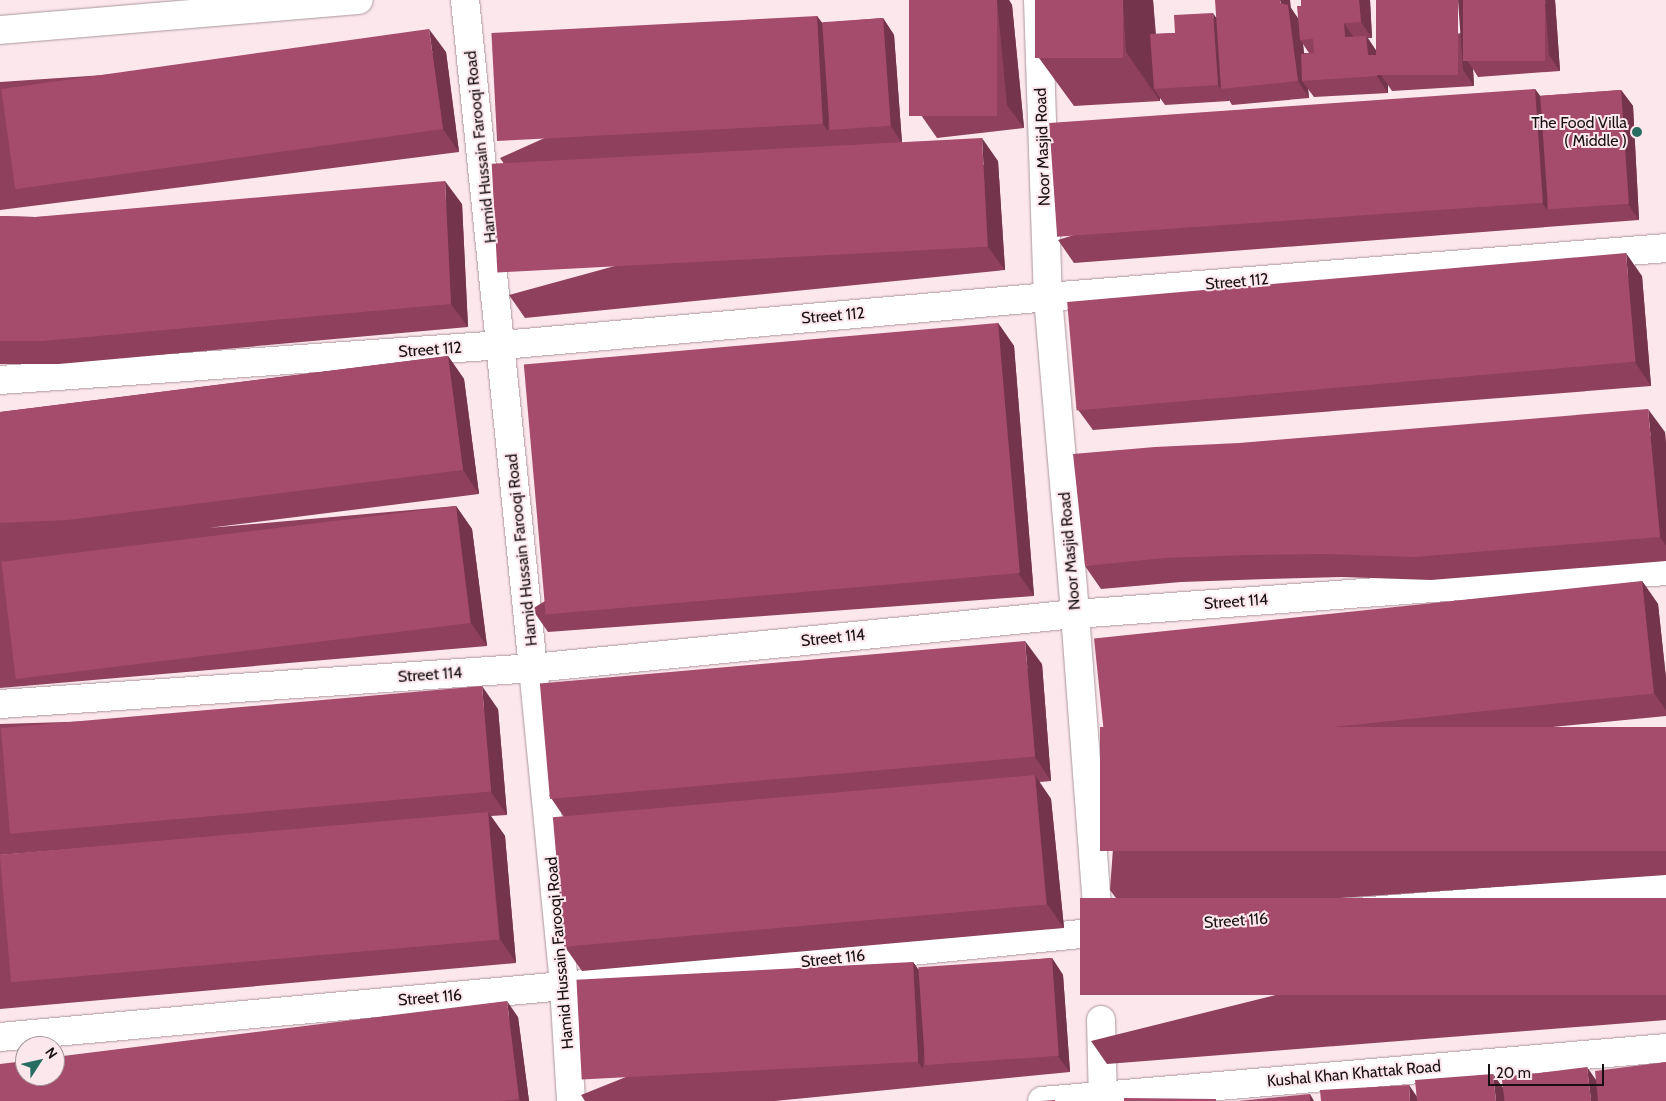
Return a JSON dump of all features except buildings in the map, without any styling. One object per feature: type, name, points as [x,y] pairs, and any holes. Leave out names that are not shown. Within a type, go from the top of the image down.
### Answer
[{"type":"street","points":[[0,30],[359,0]]},
{"type":"street","name":"Hamid Hussain Farooqi Road","points":[[465,0],[502,345],[564,986],[572,1101]]},
{"type":"street","name":"Noor Masjid Road","points":[[1038,0],[1048,297],[1100,932],[1103,1098]]},
{"type":"street","name":"Street 112","points":[[0,380],[502,345],[1048,297],[1666,248]]},
{"type":"street","name":"Street 114","points":[[0,704],[533,668],[1075,614],[1666,571]]},
{"type":"street","name":"Street 116","points":[[0,1036],[564,986],[1100,932],[1666,888]]},
{"type":"street","name":"Kushal Khan Khattak Road","points":[[1042,1101],[1103,1098],[1666,1048]]},
{"type":"place","name":"The Food Villa ( Middle )","points":[[1637,132]]}]
